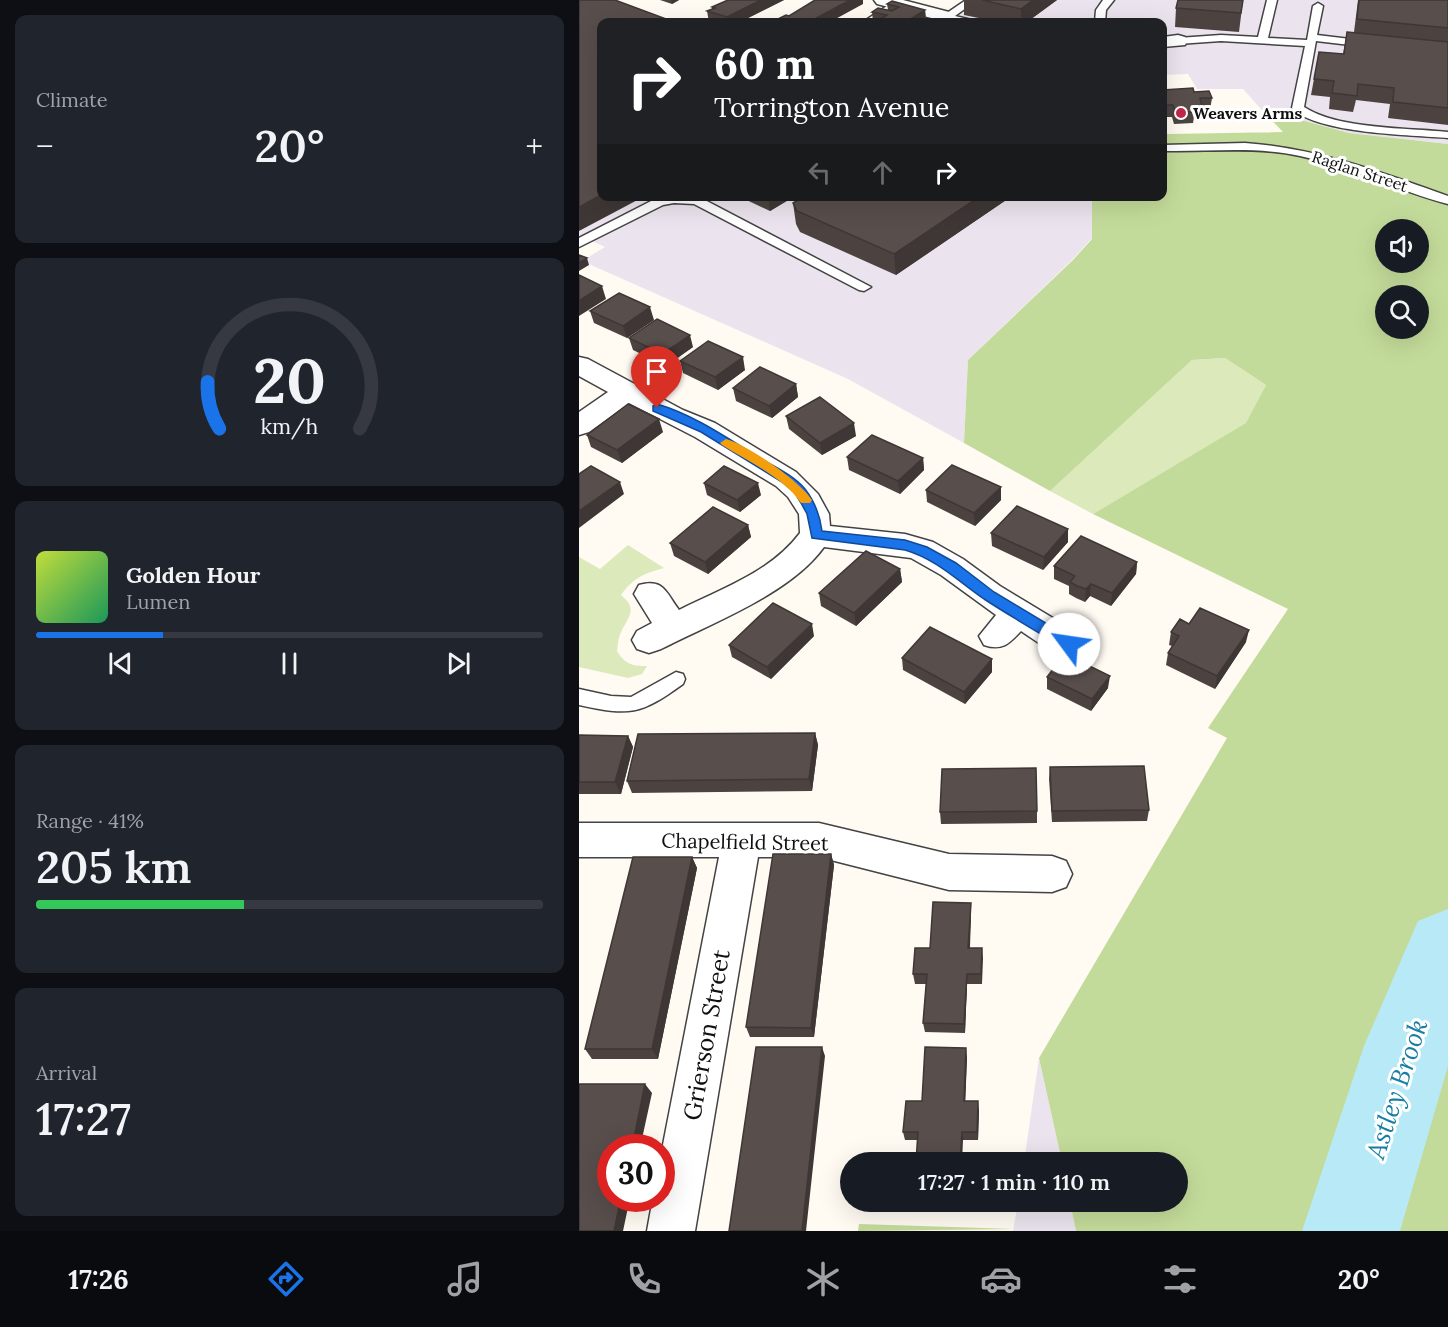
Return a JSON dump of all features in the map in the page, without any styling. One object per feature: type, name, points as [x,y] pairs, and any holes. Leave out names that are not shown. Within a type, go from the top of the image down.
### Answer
[{"type":"street","points":[[890,1],[937,18]]},
{"type":"street","points":[[579,365],[672,416],[705,430],[786,479],[799,490],[814,514],[816,535],[803,554],[768,580],[661,634],[650,594]]},
{"type":"street","points":[[579,426],[626,392]]},
{"type":"street","points":[[816,535],[905,545],[922,550],[952,567],[989,595],[1007,625],[1069,644]]},
{"type":"street","name":"Grierson Street","points":[[671,1231],[742,840]]},
{"type":"street","name":"Chapelfield Street","points":[[580,844],[819,840],[949,872],[1052,874]]},
{"type":"lane","points":[[946,18],[972,0]]},
{"type":"lane","points":[[1100,18],[1102,5],[1109,0]]},
{"type":"lane","points":[[1263,39],[1272,0]]},
{"type":"lane","points":[[872,18],[890,1]]},
{"type":"lane","points":[[1318,6],[1298,108],[1302,113],[1333,123],[1448,135]]},
{"type":"lane","points":[[1170,42],[1221,38],[1312,40],[1380,46]]},
{"type":"lane","name":"Raglan Street","points":[[1167,148],[1245,146],[1299,152],[1339,161],[1448,200]]},
{"type":"lane","points":[[579,243],[664,201]]},
{"type":"lane","points":[[697,201],[864,287]]},
{"type":"lane","points":[[579,697],[622,706],[635,706],[676,679]]},
{"type":"shaded area","points":[[982,0],[1448,0],[1448,144],[1349,133],[1261,109],[1243,89],[1197,89],[1188,74],[1167,75],[1167,18],[956,18]]},
{"type":"shaded area","points":[[579,3],[597,19],[597,201],[1092,201],[1092,238],[968,360],[964,443],[848,379],[582,261],[605,247],[579,235]]},
{"type":"shaded area","points":[[1039,1058],[1060,1152],[1025,1152]]},
{"type":"shaded area","points":[[1016,1212],[1072,1212],[1076,1231],[1013,1231]]},
{"type":"green space","points":[[1261,109],[1349,133],[1448,144],[1448,1231],[1076,1231],[1072,1212],[1188,1212],[1188,1152],[1060,1152],[1039,1058],[1227,738],[1208,728],[1288,609],[1093,514],[1246,423],[1266,385],[1225,358],[1192,360],[1050,491],[964,443],[968,360],[1092,239],[1092,201],[1167,201],[1167,133],[1283,132]]},
{"type":"green space","points":[[1225,358],[1266,385],[1247,423],[1093,514],[1050,491],[1192,360]]},
{"type":"green space","points":[[628,545],[664,568],[640,577],[621,595],[631,609],[620,634],[617,651],[629,663],[647,666],[642,674],[628,678],[579,667],[579,557],[600,569]]},
{"type":"green space","points":[[859,1224],[1014,1229],[858,1231]]},
{"type":"building","points":[[579,0],[615,0],[663,18],[597,18],[597,197],[579,207]]},
{"type":"building","points":[[728,0],[761,0],[727,17],[707,11]]},
{"type":"building","points":[[815,0],[850,0],[816,18],[780,18],[789,16]]},
{"type":"building","points":[[982,0],[1033,0],[1021,9]]},
{"type":"building","points":[[1178,0],[1243,0],[1241,13],[1176,8]]},
{"type":"building","points":[[1359,0],[1448,0],[1448,28],[1357,19]]},
{"type":"building","points":[[892,1],[925,10],[912,18],[882,18],[887,15],[872,12],[878,8],[892,11],[899,7],[887,4]]},
{"type":"building","points":[[1347,32],[1448,42],[1448,108],[1393,102],[1394,88],[1358,84],[1357,96],[1332,93],[1334,81],[1314,79],[1319,52],[1344,54]]},
{"type":"building","points":[[1193,88],[1194,92],[1209,91],[1212,98],[1200,98],[1202,106],[1193,106],[1194,112],[1175,112],[1173,105],[1167,105],[1167,90]]},
{"type":"building","points":[[796,201],[973,201],[894,254],[797,211],[793,203]]},
{"type":"building","points":[[579,255],[587,258],[579,263]]},
{"type":"building","points":[[579,275],[602,286],[579,301]]},
{"type":"building","points":[[619,293],[650,307],[623,326],[590,311]]},
{"type":"building","points":[[657,319],[690,335],[662,354],[629,338]]},
{"type":"building","points":[[708,341],[743,357],[715,377],[680,361]]},
{"type":"building","points":[[760,367],[796,384],[769,406],[733,388]]},
{"type":"building","points":[[820,397],[854,423],[820,443],[786,416]]},
{"type":"building","points":[[628,404],[659,419],[617,450],[587,435]]},
{"type":"building","points":[[872,435],[923,458],[898,481],[847,457]]},
{"type":"building","points":[[952,465],[1001,487],[974,513],[926,490]]},
{"type":"building","points":[[591,466],[620,482],[579,511],[579,474]]},
{"type":"building","points":[[724,466],[758,483],[737,500],[704,483]]},
{"type":"building","points":[[1017,506],[1068,529],[1044,557],[991,533]]},
{"type":"building","points":[[713,507],[748,525],[705,562],[670,543]]},
{"type":"building","points":[[1081,536],[1137,562],[1112,593],[1091,584],[1086,589],[1077,586],[1070,582],[1075,576],[1054,566]]},
{"type":"building","points":[[866,551],[900,569],[854,613],[819,593]]},
{"type":"building","points":[[773,603],[812,624],[767,667],[729,645]]},
{"type":"building","points":[[1200,608],[1249,630],[1217,676],[1168,653],[1179,636],[1171,632],[1180,619],[1189,624]]},
{"type":"building","points":[[930,627],[992,659],[964,692],[902,658]]},
{"type":"building","points":[[1065,654],[1110,676],[1092,699],[1047,677]]},
{"type":"building","points":[[815,733],[809,779],[627,781],[638,734]]},
{"type":"building","points":[[579,735],[628,736],[615,782],[579,782]]},
{"type":"building","points":[[1144,766],[1149,810],[1052,811],[1050,767]]},
{"type":"building","points":[[1036,768],[1037,811],[940,812],[942,769]]},
{"type":"building","points":[[773,854],[831,854],[811,1028],[746,1027]]},
{"type":"building","points":[[633,857],[692,857],[652,1049],[585,1049]]},
{"type":"building","points":[[933,902],[971,903],[968,948],[982,948],[981,974],[967,974],[964,1024],[923,1023],[927,974],[913,974],[915,948],[930,948]]},
{"type":"building","points":[[756,1047],[822,1047],[802,1231],[729,1231]]},
{"type":"building","points":[[925,1047],[966,1048],[964,1101],[978,1101],[977,1132],[962,1132],[961,1152],[917,1152],[918,1132],[903,1132],[906,1101],[922,1101]]},
{"type":"building","points":[[579,1084],[645,1084],[635,1134],[597,1134],[597,1212],[618,1212],[614,1231],[579,1231]]},
{"type":"waterway","name":"Astley Brook","points":[[1351,1231],[1409,1046],[1448,949]]},
{"type":"slow traffic","points":[[726,443],[786,479],[799,490],[806,500]]},
{"type":"place","name":"Weavers Arms","points":[[1181,113]]},
{"type":"route","points":[[657,408],[705,430],[786,479],[799,490],[814,514],[816,535],[905,545],[922,550],[952,567],[989,595],[1069,644]]}]
